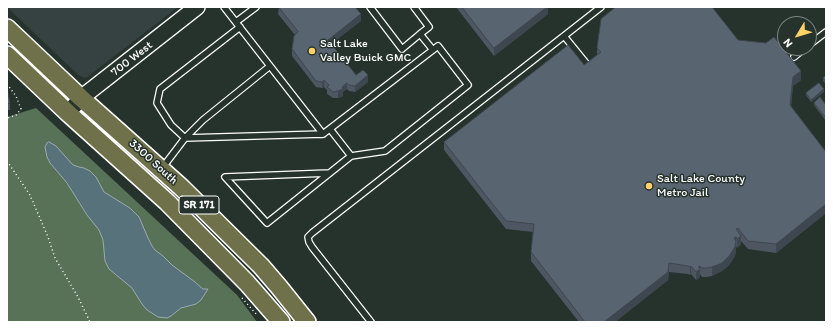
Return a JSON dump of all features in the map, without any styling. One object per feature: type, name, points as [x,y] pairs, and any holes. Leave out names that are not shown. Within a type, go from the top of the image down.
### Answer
[{"type":"main road","name":"3300 South","points":[[7,28],[81,98],[161,169],[261,266],[307,322]]},
{"type":"main road","name":"3300 South","points":[[7,55],[68,113],[167,202],[247,283],[281,322]]},
{"type":"street","name":"700 West","points":[[68,113],[81,98],[197,7]]},
{"type":"lane","points":[[224,7],[323,134]]},
{"type":"lane","points":[[256,7],[238,25],[160,89],[157,103],[171,125],[186,138],[323,134],[438,46],[468,85],[385,151],[351,156],[267,223],[225,177],[329,173]]},
{"type":"lane","points":[[370,7],[402,49],[430,27],[414,7]]},
{"type":"lane","points":[[371,322],[312,247],[308,237],[601,7]]},
{"type":"lane","points":[[817,39],[826,32]]},
{"type":"lane","points":[[420,34],[433,50]]},
{"type":"lane","points":[[564,36],[590,69]]},
{"type":"lane","points":[[161,169],[203,120],[270,66]]},
{"type":"lane","points":[[330,129],[351,156]]},
{"type":"path","points":[[7,84],[16,96],[21,109],[16,115],[7,119]]},
{"type":"path","points":[[7,161],[30,195],[48,237],[55,258],[78,297],[90,322]]},
{"type":"shaded area","points":[[7,7],[178,7],[86,78],[80,76]]},
{"type":"green space","points":[[36,108],[237,295],[257,322],[7,322],[7,117]]},
{"type":"water","points":[[49,142],[56,146],[73,165],[90,171],[96,177],[104,192],[130,208],[139,217],[155,250],[203,289],[208,289],[201,300],[196,304],[181,308],[167,318],[158,317],[147,310],[132,288],[109,269],[105,261],[103,240],[99,230],[87,215],[67,183],[50,163],[47,157],[45,147]]},
{"type":"building","name":"Salt Lake Valley Buick GMC","points":[[279,7],[355,7],[361,14],[328,40],[356,75],[363,70],[368,75],[355,86],[347,83],[342,87],[343,89],[333,92],[327,87],[329,85],[324,80],[322,82],[316,81],[292,49],[294,36],[298,32]]},
{"type":"building","points":[[462,7],[547,7],[494,48]]},
{"type":"building","name":"Salt Lake County Metro Jail","points":[[616,7],[712,7],[738,40],[766,43],[774,37],[777,41],[777,56],[789,56],[801,71],[793,77],[790,105],[826,152],[826,204],[776,244],[748,241],[738,228],[736,229],[741,236],[737,239],[736,237],[734,238],[736,241],[735,247],[722,263],[707,268],[702,268],[700,266],[698,267],[700,269],[696,272],[691,266],[669,263],[668,272],[604,322],[585,322],[531,252],[534,224],[506,221],[444,142],[568,45],[584,65],[601,52],[597,48],[601,19]]},
{"type":"building","points":[[819,83],[824,89],[811,100],[806,93]]},
{"type":"building","points":[[7,89],[10,103],[7,104]]},
{"type":"building","points":[[820,97],[826,105],[826,118],[814,103]]},
{"type":"place","name":"Salt Lake Valley Buick GMC","points":[[312,51]]},
{"type":"place","name":"Salt Lake County Metro Jail","points":[[649,186]]}]
